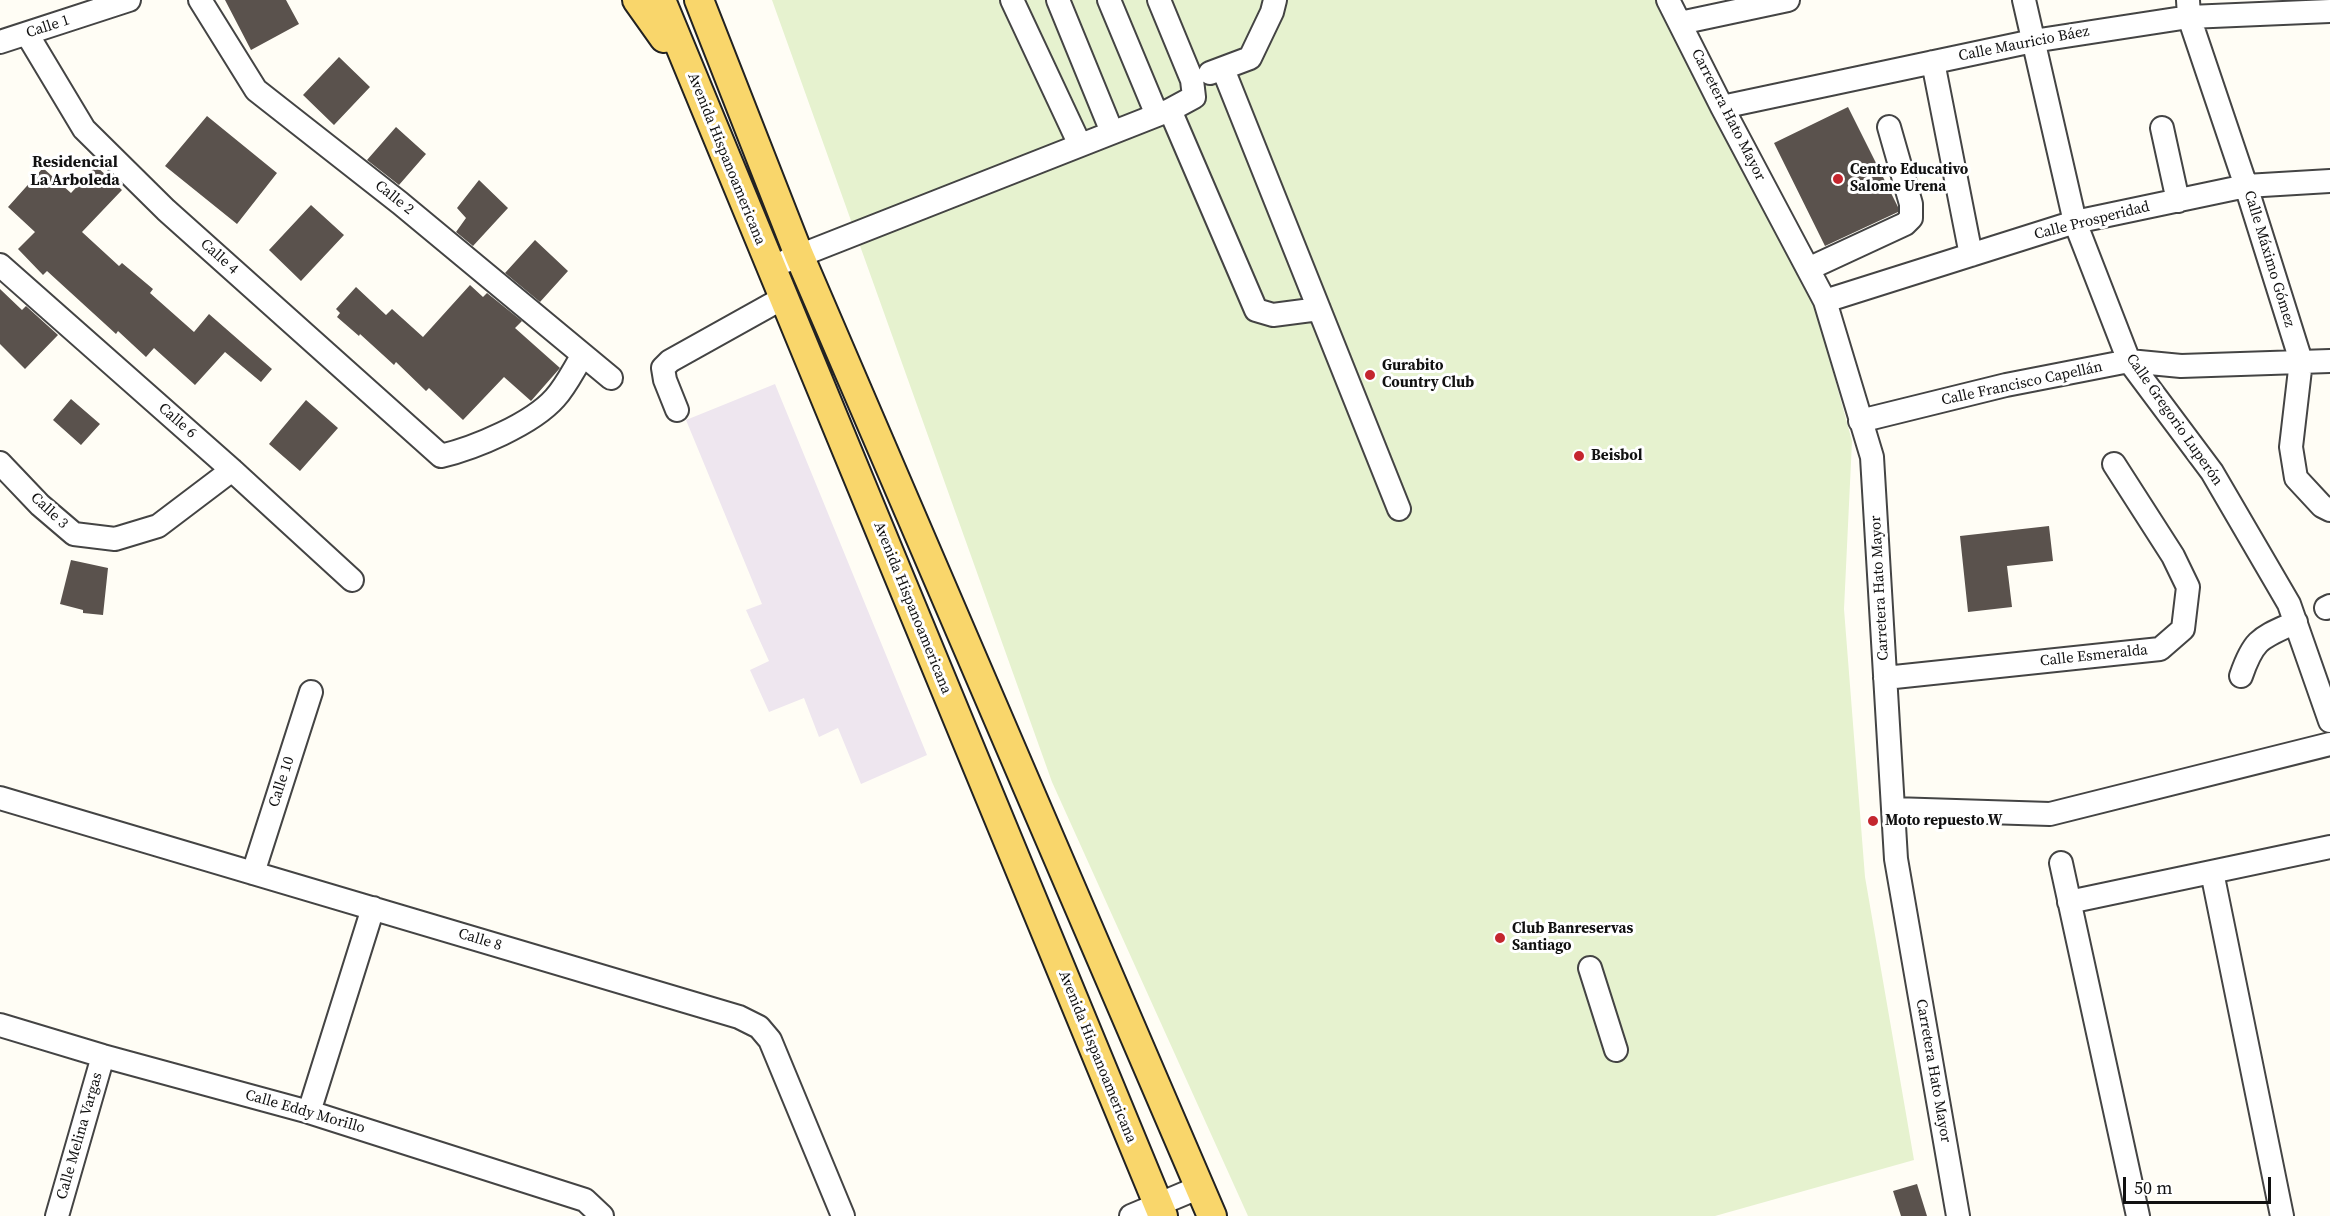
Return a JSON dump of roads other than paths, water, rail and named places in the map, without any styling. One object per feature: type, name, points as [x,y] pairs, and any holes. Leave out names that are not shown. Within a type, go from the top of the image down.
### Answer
[{"type":"main road","points":[[637,0],[693,79]]},
{"type":"main road","name":"Avenida Hispanoamericana","points":[[661,0],[783,298],[1144,1214]]},
{"type":"main road","points":[[699,0],[799,255],[1212,1216]]},
{"type":"main road","points":[[704,0],[721,53]]},
{"type":"street","name":"Calle 1","points":[[0,42],[129,0]]},
{"type":"street","name":"Calle 2","points":[[200,0],[256,90],[400,203],[611,378]]},
{"type":"street","points":[[1012,0],[1080,145]]},
{"type":"street","points":[[1058,0],[1112,132]]},
{"type":"street","points":[[1108,0],[1256,310],[1272,315],[1319,309]]},
{"type":"street","points":[[770,267],[1163,112],[1194,97],[1192,80],[1159,0]]},
{"type":"street","points":[[1192,80],[1250,58],[1272,12],[1275,0]]},
{"type":"street","name":"Carretera Hato Mayor","points":[[1668,0],[1825,301],[1872,457],[1896,859],[1958,1216]]},
{"type":"street","points":[[1680,23],[1788,0]]},
{"type":"street","name":"Calle Gregorio Luperón","points":[[2024,0],[2075,222],[2129,361],[2212,472],[2289,604],[2326,696],[2330,721]]},
{"type":"street","name":"Calle Mauricio Báez","points":[[1722,107],[2188,8],[2263,7],[2330,11]]},
{"type":"street","name":"Calle Máximo Gómez","points":[[2188,8],[2301,361],[2291,447],[2296,478],[2322,506],[2330,510]]},
{"type":"street","name":"Calle 4","points":[[27,34],[84,129],[166,210],[441,456],[467,449],[533,418],[556,397],[583,355]]},
{"type":"street","points":[[1933,62],[1971,255]]},
{"type":"street","points":[[1223,69],[1399,509]]},
{"type":"street","points":[[1808,269],[1905,224],[1911,218],[1911,204],[1888,128]]},
{"type":"street","points":[[2162,128],[2178,201]]},
{"type":"street","name":"Calle Prosperidad","points":[[1825,301],[2075,222],[2246,186],[2330,181]]},
{"type":"street","name":"Calle 6","points":[[0,264],[352,580]]},
{"type":"street","points":[[677,410],[665,380],[663,368],[670,361],[783,298]]},
{"type":"street","name":"Calle Francisco Capellán","points":[[1860,421],[2006,385],[2129,361],[2181,366],[2330,361]]},
{"type":"street","name":"Calle 3","points":[[0,463],[40,505],[74,534],[115,539],[158,526],[232,470]]},
{"type":"street","name":"Calle Esmeralda","points":[[1885,678],[2160,649],[2183,629],[2188,587],[2173,556],[2114,464]]},
{"type":"street","points":[[2241,676],[2248,655],[2255,644],[2295,622]]},
{"type":"street","name":"Calle 10","points":[[253,873],[311,692]]},
{"type":"street","points":[[1893,809],[2050,814],[2330,744]]},
{"type":"street","name":"Calle 8","points":[[0,798],[739,1017],[759,1027],[770,1040],[843,1216]]},
{"type":"street","points":[[2069,902],[2330,847]]},
{"type":"street","points":[[2061,863],[2138,1216]]},
{"type":"street","points":[[2212,872],[2282,1216]]},
{"type":"street","points":[[309,1112],[373,908]]},
{"type":"street","points":[[1590,968],[1616,1050]]},
{"type":"street","name":"Calle Eddy Morillo","points":[[0,1025],[103,1056],[309,1112],[585,1200],[602,1216]]},
{"type":"street","name":"Calle Melina Vargas","points":[[57,1216],[103,1056]]},
{"type":"street","points":[[1144,1214],[1200,1187]]},
{"type":"place","name":"Centro Educativo Salome Urena","points":[[1838,179]]},
{"type":"place","name":"Gurabito Country Club","points":[[1370,375]]},
{"type":"place","name":"Beisbol","points":[[1579,456]]},
{"type":"place","name":"Moto repuesto W","points":[[1873,821]]},
{"type":"place","name":"Club Banreservas Santiago","points":[[1500,938]]},
{"type":"district","name":"Residencial La Arboleda","points":[[75,172]]}]
